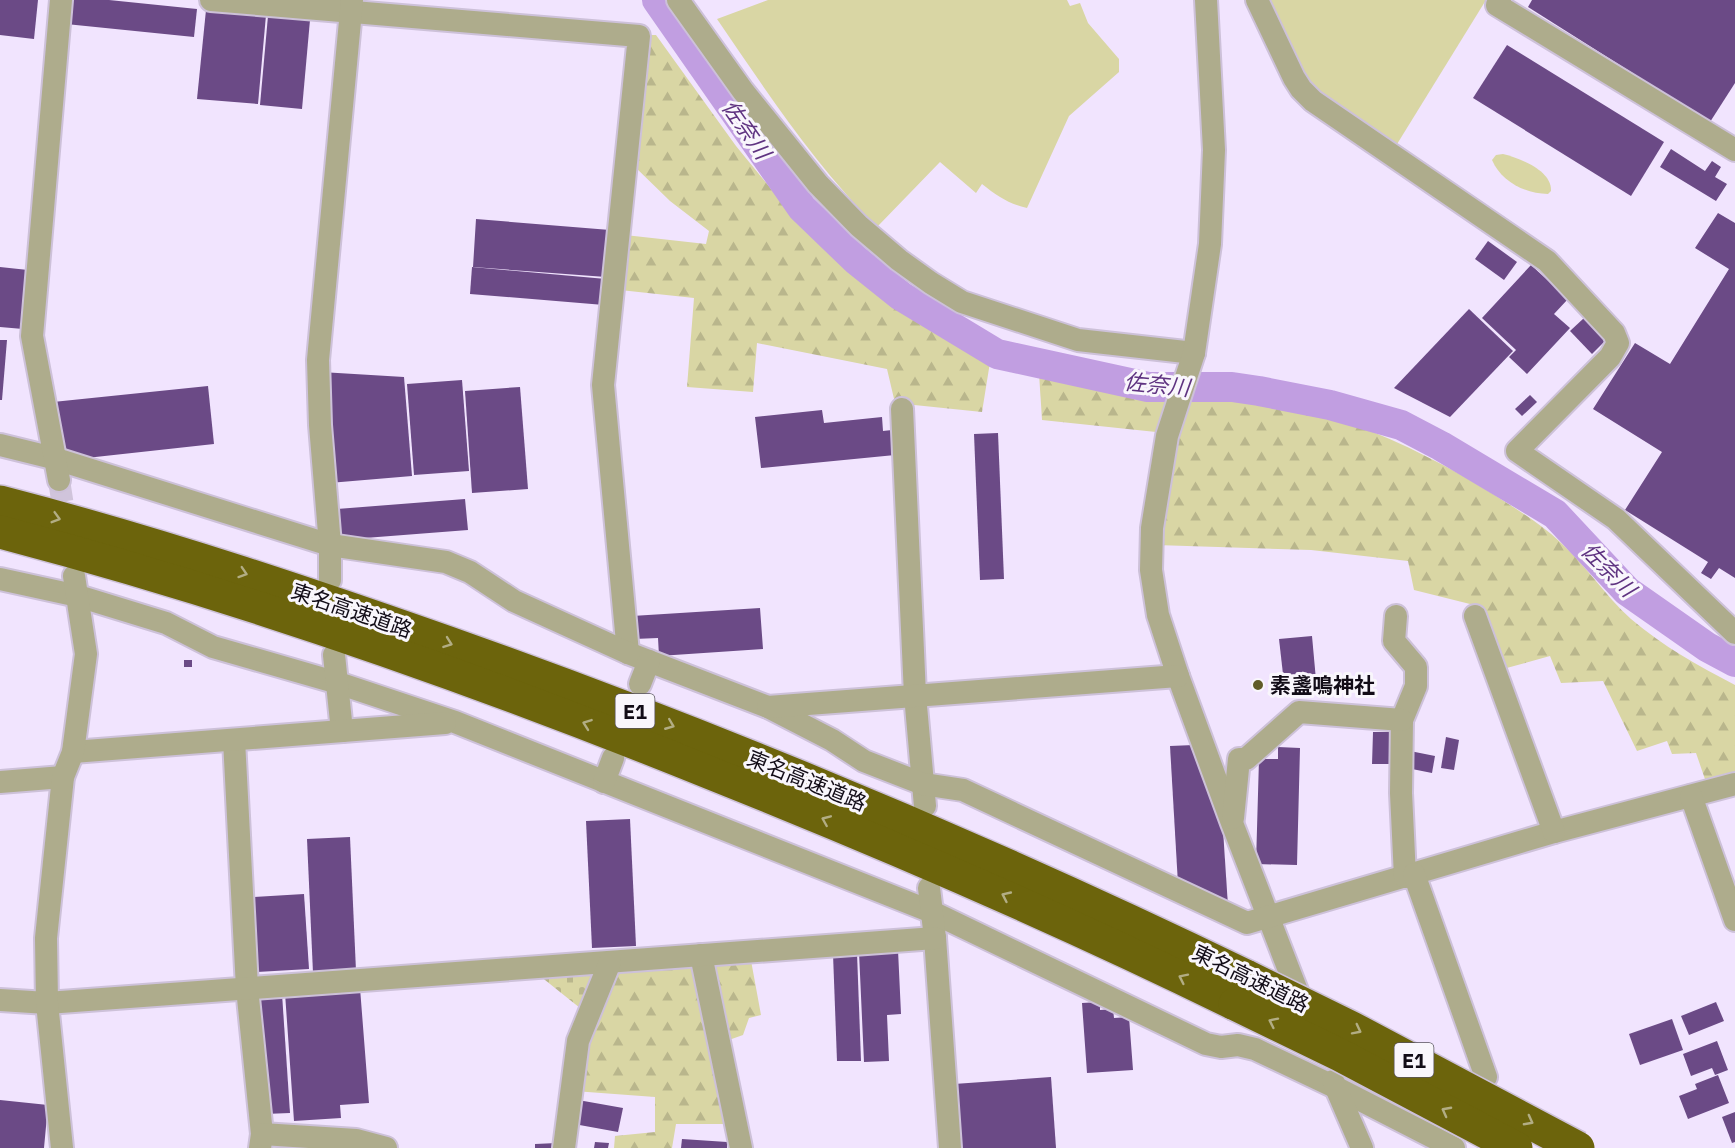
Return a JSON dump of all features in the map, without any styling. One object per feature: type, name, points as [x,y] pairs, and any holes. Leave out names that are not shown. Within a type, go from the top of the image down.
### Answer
[{"type":"highway","name":"東名高速道路","points":[[0,502],[189,556],[367,614],[609,700],[820,785],[973,850],[1153,931],[1340,1055],[1516,1148]]},
{"type":"highway","name":"東名高速道路","points":[[0,532],[182,584],[347,638],[598,728],[983,885],[1140,957],[1352,1028],[1578,1148]]},
{"type":"street","points":[[59,480],[53,458],[32,336],[61,0]]},
{"type":"street","points":[[211,0],[352,6],[639,36],[603,385],[628,652]]},
{"type":"street","points":[[678,0],[743,91],[818,184],[898,260],[931,283],[962,302],[1078,340],[1194,353]]},
{"type":"street","points":[[1206,0],[1214,150],[1210,244],[1194,353],[1167,436],[1152,528],[1151,570],[1158,615],[1232,824],[1285,963],[1362,1148]]},
{"type":"street","points":[[1257,0],[1294,78],[1313,101],[1546,261],[1614,333],[1618,343],[1610,357],[1517,451],[1616,519],[1735,633]]},
{"type":"street","points":[[1500,0],[1497,5],[1734,148]]},
{"type":"street","points":[[330,580],[330,545],[320,425],[318,360],[352,6]]},
{"type":"street","points":[[902,409],[915,695],[924,795]]},
{"type":"street","points":[[0,446],[53,458],[330,545],[446,562],[470,572],[514,601],[649,661],[768,707],[832,740],[924,795],[963,790],[1247,923],[1554,832],[1735,784]]},
{"type":"street","points":[[0,579],[76,586],[166,623],[213,647],[338,683],[455,722],[932,912],[1206,1044],[1221,1047],[1238,1045],[1255,1049],[1454,1148]]},
{"type":"street","points":[[62,1148],[47,1003],[46,938],[63,777],[73,752],[86,654],[76,586]]},
{"type":"street","points":[[1396,616],[1394,641],[1416,667],[1416,686],[1402,720],[1401,793],[1409,875],[1486,1077]]},
{"type":"street","points":[[1475,616],[1554,832]]},
{"type":"street","points":[[334,655],[342,731]]},
{"type":"street","points":[[640,684],[649,661]]},
{"type":"street","points":[[768,707],[1178,676]]},
{"type":"street","points":[[1232,824],[1239,759],[1246,759],[1299,712],[1402,720]]},
{"type":"street","points":[[73,752],[455,722]]},
{"type":"street","points":[[234,740],[247,988],[261,1141],[356,1140],[386,1148]]},
{"type":"street","points":[[604,782],[613,758]]},
{"type":"street","points":[[0,782],[63,777]]},
{"type":"street","points":[[1691,796],[1735,921]]},
{"type":"street","points":[[929,888],[935,938],[950,1148]]},
{"type":"street","points":[[0,1000],[47,1003],[935,938]]},
{"type":"street","points":[[701,955],[741,1148]]},
{"type":"street","points":[[564,1148],[578,1041],[610,962]]},
{"type":"green space","points":[[768,0],[1067,0],[1070,6],[1080,3],[1088,23],[1119,59],[1119,72],[1069,116],[1027,208],[1003,199],[982,184],[976,193],[940,162],[877,227],[812,153],[717,19]]},
{"type":"green space","points":[[1265,0],[1486,0],[1394,149],[1307,89]]},
{"type":"green space","points":[[645,35],[656,35],[736,146],[795,218],[845,264],[902,307],[991,356],[982,412],[895,403],[887,369],[757,343],[753,392],[687,387],[694,298],[620,290],[625,235],[706,244],[709,231],[670,201],[633,165]]},
{"type":"green space","points":[[1503,154],[1525,162],[1540,171],[1550,184],[1551,191],[1548,194],[1531,192],[1508,180],[1492,160],[1496,155]]},
{"type":"green space","points":[[1039,373],[1172,397],[1156,432],[1042,420]]},
{"type":"green space","points":[[1189,397],[1273,405],[1314,413],[1355,425],[1443,465],[1528,516],[1569,551],[1631,619],[1681,655],[1735,685],[1735,777],[1707,785],[1696,753],[1672,754],[1667,741],[1637,751],[1603,681],[1561,683],[1550,656],[1503,669],[1482,607],[1414,590],[1408,561],[1311,550],[1156,545],[1171,437]]},
{"type":"green space","points":[[750,955],[761,1015],[749,1018],[743,1035],[726,1041],[707,958]]},
{"type":"green space","points":[[697,960],[731,1124],[676,1124],[672,1148],[614,1148],[615,1136],[655,1132],[655,1097],[574,1091],[611,967]]},
{"type":"green space","points":[[604,967],[585,1012],[535,972]]},
{"type":"building","points":[[0,0],[38,0],[34,39],[0,35]]},
{"type":"building","points":[[69,0],[109,0],[197,9],[194,37],[66,24]]},
{"type":"building","points":[[1532,0],[1735,0],[1735,83],[1710,122],[1528,7]]},
{"type":"building","points":[[206,10],[266,15],[258,104],[197,99]]},
{"type":"building","points":[[268,16],[310,20],[302,109],[260,105]]},
{"type":"building","points":[[1507,45],[1664,142],[1631,196],[1473,98]]},
{"type":"building","points":[[1671,149],[1705,171],[1712,161],[1721,167],[1715,177],[1727,184],[1716,201],[1660,167]]},
{"type":"building","points":[[1718,213],[1735,223],[1735,578],[1719,568],[1711,579],[1701,573],[1708,562],[1625,510],[1662,452],[1593,409],[1635,343],[1670,364],[1729,269],[1695,248]]},
{"type":"building","points":[[476,219],[610,230],[606,277],[473,267]]},
{"type":"building","points":[[1488,241],[1517,262],[1504,280],[1475,259]]},
{"type":"building","points":[[1531,265],[1568,299],[1554,314],[1570,328],[1527,374],[1509,357],[1516,350],[1482,318]]},
{"type":"building","points":[[0,267],[28,270],[23,329],[0,327]]},
{"type":"building","points":[[472,267],[606,279],[604,305],[470,294]]},
{"type":"building","points":[[1469,309],[1513,351],[1450,417],[1394,388]]},
{"type":"building","points":[[1584,318],[1605,341],[1592,354],[1570,331]]},
{"type":"building","points":[[0,340],[7,340],[2,400],[0,400]]},
{"type":"building","points":[[321,372],[404,377],[412,476],[329,483]]},
{"type":"building","points":[[462,380],[469,471],[414,475],[407,384]]},
{"type":"building","points":[[208,386],[214,444],[59,461],[53,402]]},
{"type":"building","points":[[520,387],[528,489],[472,493],[465,391]]},
{"type":"building","points":[[1530,395],[1537,402],[1522,416],[1515,409]]},
{"type":"building","points":[[822,410],[824,423],[882,417],[883,431],[892,430],[895,455],[761,468],[755,417]]},
{"type":"building","points":[[998,433],[1004,579],[980,580],[974,434]]},
{"type":"building","points":[[465,499],[468,530],[339,540],[337,509]]},
{"type":"building","points":[[760,608],[763,649],[659,656],[658,638],[634,639],[632,616]]},
{"type":"building","points":[[1312,636],[1316,680],[1284,683],[1279,639]]},
{"type":"building","points":[[184,660],[192,660],[192,667],[184,667]]},
{"type":"building","points":[[1373,732],[1393,732],[1392,764],[1372,764]]},
{"type":"building","points":[[1446,737],[1459,740],[1454,770],[1441,768]]},
{"type":"building","points":[[1194,745],[1223,830],[1228,906],[1178,884],[1170,746]]},
{"type":"building","points":[[1278,747],[1300,748],[1297,865],[1256,864],[1259,759],[1278,759]]},
{"type":"building","points":[[1410,751],[1435,756],[1432,773],[1407,768]]},
{"type":"building","points":[[630,819],[636,946],[592,948],[586,821]]},
{"type":"building","points":[[350,837],[356,971],[313,973],[307,839]]},
{"type":"building","points":[[304,894],[309,969],[257,972],[252,897]]},
{"type":"building","points":[[898,950],[901,1014],[887,1015],[889,1061],[864,1062],[859,952]]},
{"type":"building","points":[[857,953],[861,1061],[837,1061],[833,954]]},
{"type":"building","points":[[360,988],[369,1103],[340,1105],[341,1118],[294,1121],[285,993]]},
{"type":"building","points":[[282,994],[290,1113],[265,1114],[257,996]]},
{"type":"building","points":[[1100,1002],[1100,1010],[1113,1009],[1114,1018],[1129,1017],[1133,1070],[1087,1073],[1082,1003]]},
{"type":"building","points":[[1716,1002],[1724,1021],[1689,1035],[1681,1016]]},
{"type":"building","points":[[1672,1019],[1683,1050],[1640,1065],[1629,1034]]},
{"type":"building","points":[[1717,1041],[1728,1070],[1715,1075],[1712,1068],[1691,1076],[1683,1054]]},
{"type":"building","points":[[1718,1075],[1729,1103],[1688,1119],[1679,1096],[1697,1089],[1695,1084]]},
{"type":"building","points":[[1051,1077],[1056,1148],[958,1148],[954,1084]]},
{"type":"building","points":[[0,1100],[48,1105],[44,1148],[0,1148]]},
{"type":"building","points":[[578,1100],[623,1108],[618,1132],[574,1124]]},
{"type":"building","points":[[1735,1112],[1735,1142],[1732,1143],[1722,1117]]},
{"type":"building","points":[[682,1139],[727,1142],[727,1148],[681,1148]]},
{"type":"building","points":[[595,1142],[609,1143],[608,1148],[594,1148]]},
{"type":"building","points":[[557,1143],[557,1148],[535,1148],[535,1144]]},
{"type":"waterway","name":"佐奈川","points":[[657,0],[802,208],[856,260],[901,296],[997,354],[1148,387],[1232,387],[1259,391],[1330,405],[1401,425],[1441,446],[1555,514],[1627,591],[1707,647],[1735,662]]},
{"type":"tunnel","points":[[59,480],[67,532]]},
{"type":"place","name":"素盞鳴神社","points":[[1258,685]]}]
